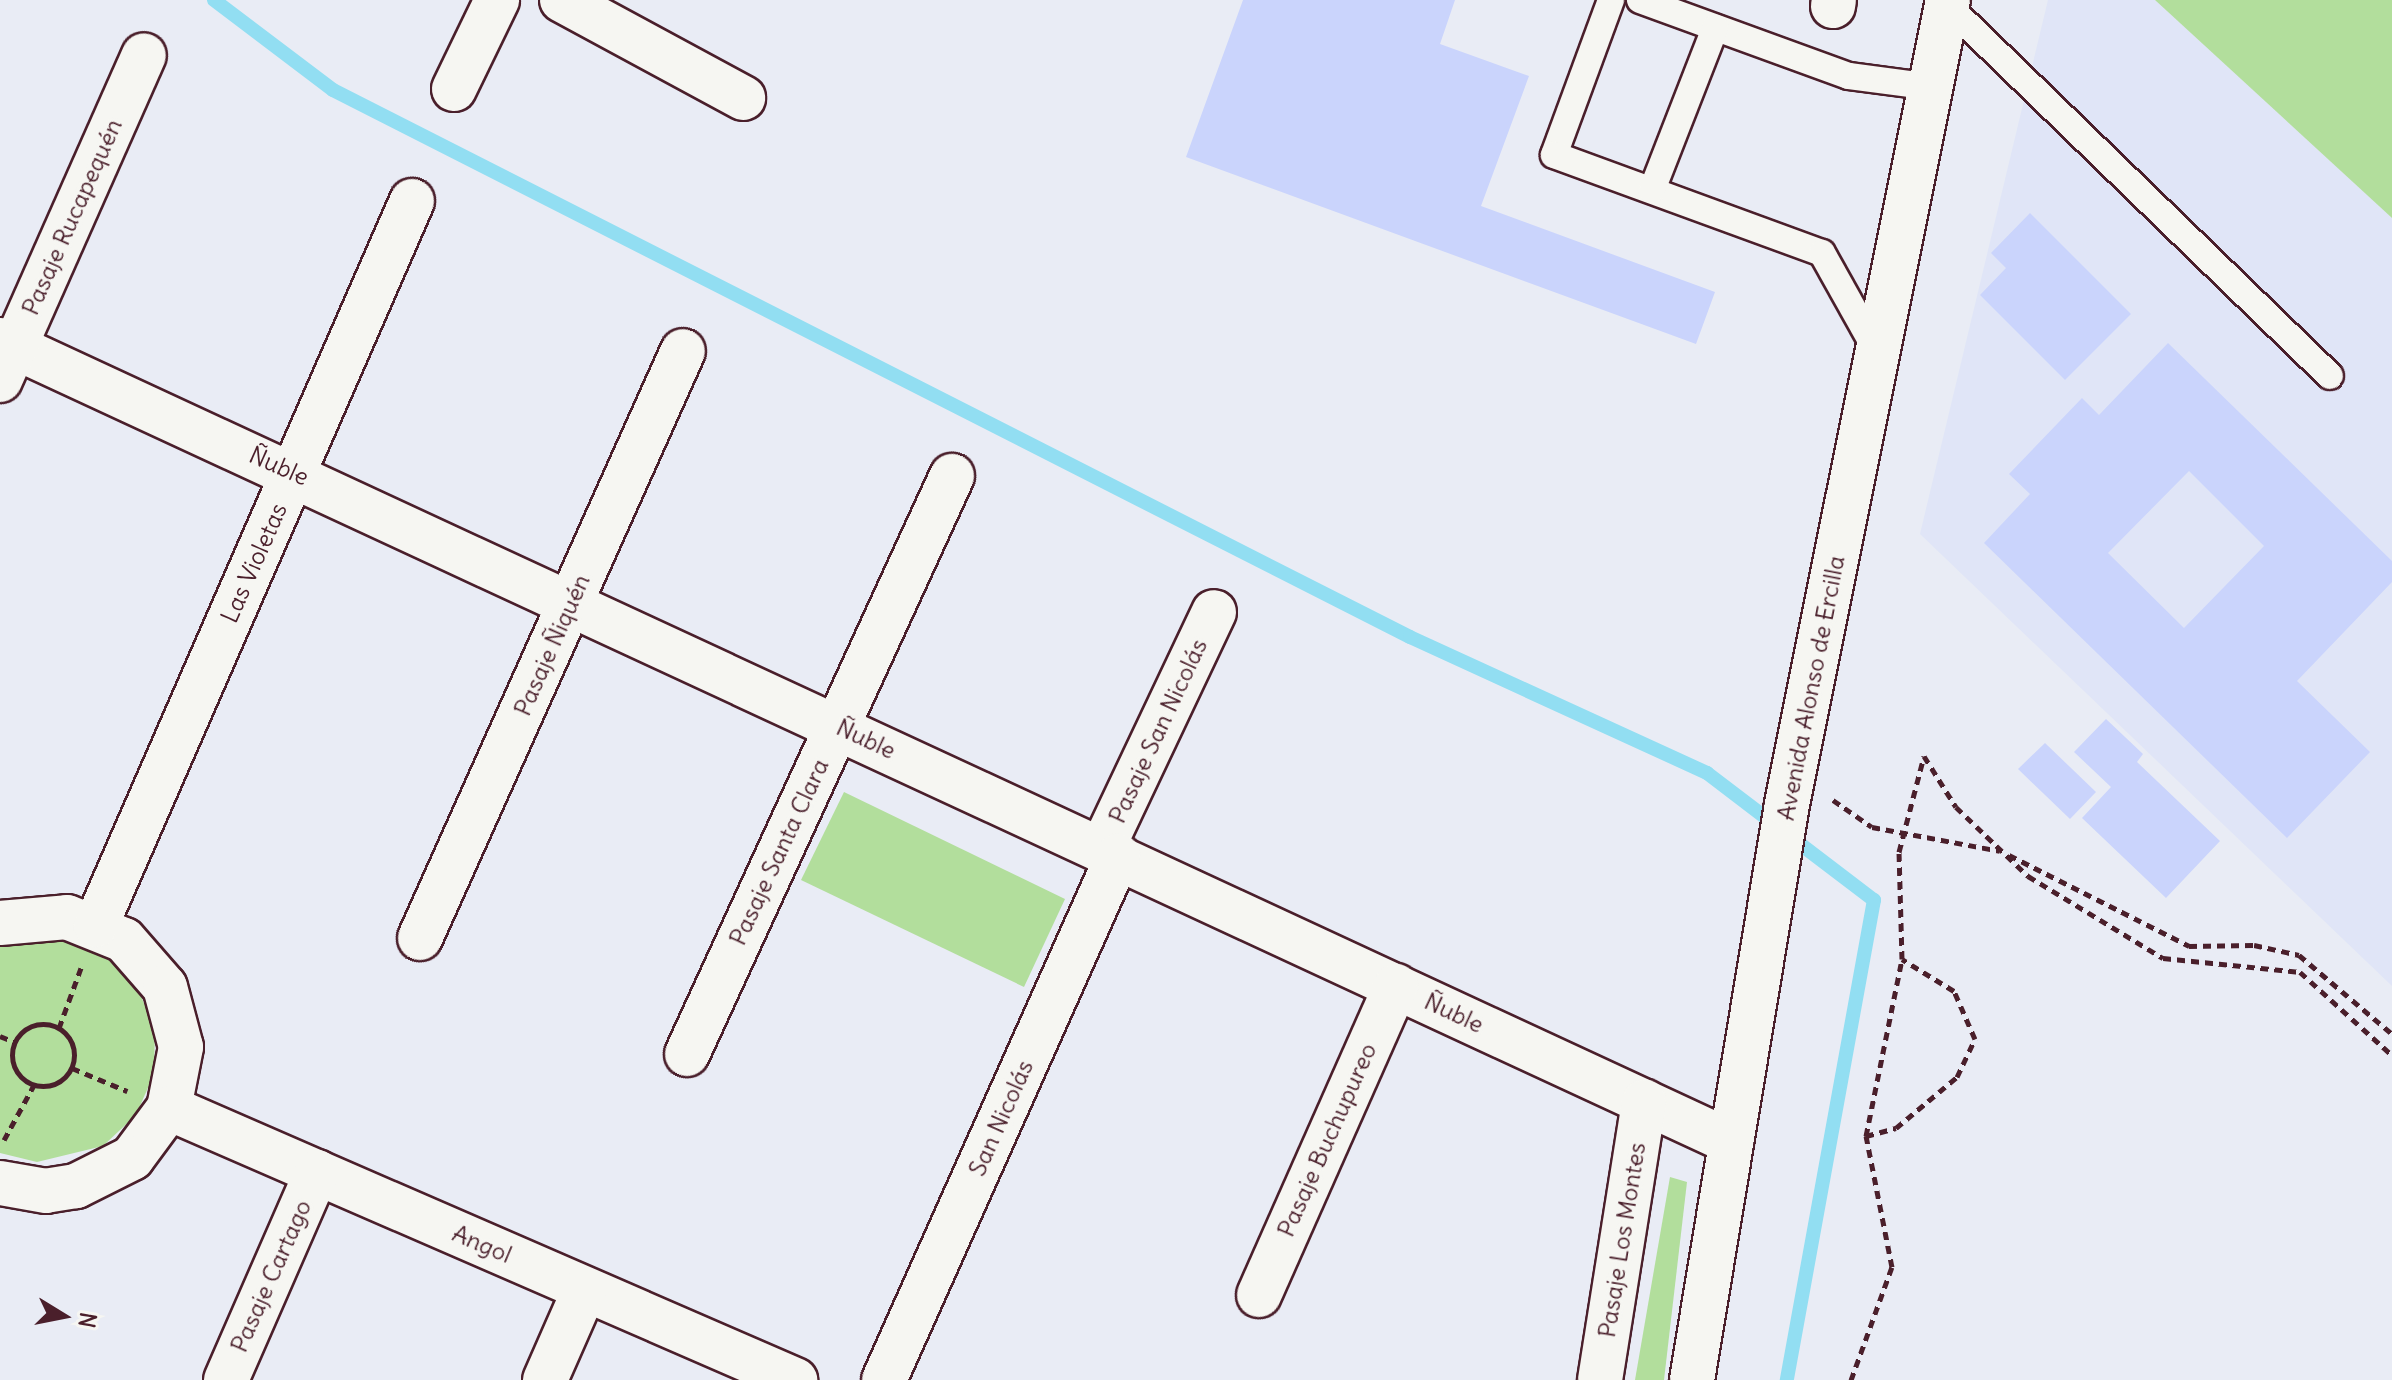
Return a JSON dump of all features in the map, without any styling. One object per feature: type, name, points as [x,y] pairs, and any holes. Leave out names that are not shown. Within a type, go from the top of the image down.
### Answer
[{"type":"street","points":[[454,89],[497,0]]},
{"type":"street","points":[[562,0],[743,98]]},
{"type":"street","name":"Avenida Alonso de Ercilla","points":[[1692,1380],[1790,789],[1948,3]]},
{"type":"street","name":"Pasaje Rucapequén","points":[[5,356],[144,55]]},
{"type":"street","name":"Las Violetas","points":[[96,925],[412,201]]},
{"type":"street","name":"Pasaje Ñiquén","points":[[420,938],[683,351]]},
{"type":"street","name":"Ñuble","points":[[5,356],[294,473],[1731,1142]]},
{"type":"street","name":"Pasaje Santa Clara","points":[[687,1054],[952,476]]},
{"type":"street","name":"Pasaje San Nicolás","points":[[1110,852],[1214,612]]},
{"type":"street","name":"San Nicolás","points":[[884,1380],[1110,852]]},
{"type":"street","points":[[0,923],[36,915],[96,925],[124,940],[165,987],[181,1047],[169,1108],[132,1158],[106,1175],[46,1191],[0,1183]]},
{"type":"street","name":"Pasaje Buchupureo","points":[[1259,1295],[1396,986]]},
{"type":"street","name":"Pasaje Los Montes","points":[[1600,1380],[1644,1101]]},
{"type":"street","name":"Angol","points":[[169,1108],[795,1380]]},
{"type":"street","name":"Pasaje Cartago","points":[[226,1380],[317,1172]]},
{"type":"street","points":[[545,1380],[585,1289]]},
{"type":"lane","points":[[1611,0],[1554,155],[1822,253],[1878,353]]},
{"type":"lane","points":[[1640,0],[1849,76],[1931,87]]},
{"type":"lane","points":[[1948,3],[2330,376]]},
{"type":"lane","points":[[1652,190],[1715,28]]},
{"type":"path","points":[[1851,1380],[1892,1267],[1866,1136],[1902,959],[1904,835],[1924,756],[1956,807],[2028,876],[2163,958],[2300,972],[2392,1055]]},
{"type":"path","points":[[1790,789],[1872,827],[2002,851],[2189,946],[2254,945],[2299,955],[2392,1034]]},
{"type":"path","points":[[59,1028],[96,925]]},
{"type":"path","points":[[1866,1136],[1896,1128],[1957,1077],[1975,1039],[1954,991],[1902,959]]},
{"type":"path","points":[[29,1027],[59,1028],[72,1041],[72,1068],[60,1081],[34,1085],[17,1072],[15,1042],[29,1027]]},
{"type":"path","points":[[0,1036],[15,1042]]},
{"type":"path","points":[[72,1068],[169,1108]]},
{"type":"path","points":[[0,1148],[34,1085]]},
{"type":"shaded area","points":[[2048,0],[2155,0],[2392,218],[2392,986],[1920,534]]},
{"type":"green space","points":[[2155,0],[2392,0],[2392,218]]},
{"type":"green space","points":[[844,792],[1065,899],[1024,987],[801,880]]},
{"type":"green space","points":[[63,939],[105,955],[137,987],[155,1029],[154,1074],[136,1115],[103,1146],[37,1162],[0,1153],[0,947]]},
{"type":"green space","points":[[1670,1177],[1687,1182],[1664,1380],[1635,1380]]},
{"type":"building","points":[[1243,0],[1455,0],[1440,44],[1529,76],[1481,206],[1715,292],[1696,344],[1186,157]]},
{"type":"building","points":[[2030,213],[2131,314],[2065,380],[1980,295],[2006,268],[1991,253]]},
{"type":"building","points":[[2168,343],[2392,561],[2392,582],[2297,681],[2370,752],[2287,838],[1984,543],[2030,494],[2009,474],[2082,398],[2099,415]],"holes":[[[2189,471],[2264,546],[2184,628],[2108,553]]]},
{"type":"building","points":[[2106,719],[2143,754],[2137,762],[2220,841],[2166,898],[2082,818],[2111,787],[2074,752]]},
{"type":"building","points":[[2045,743],[2096,792],[2070,819],[2018,769]]},
{"type":"waterway","points":[[214,0],[333,90],[1410,637],[1707,773],[1874,900],[1787,1380]]}]
